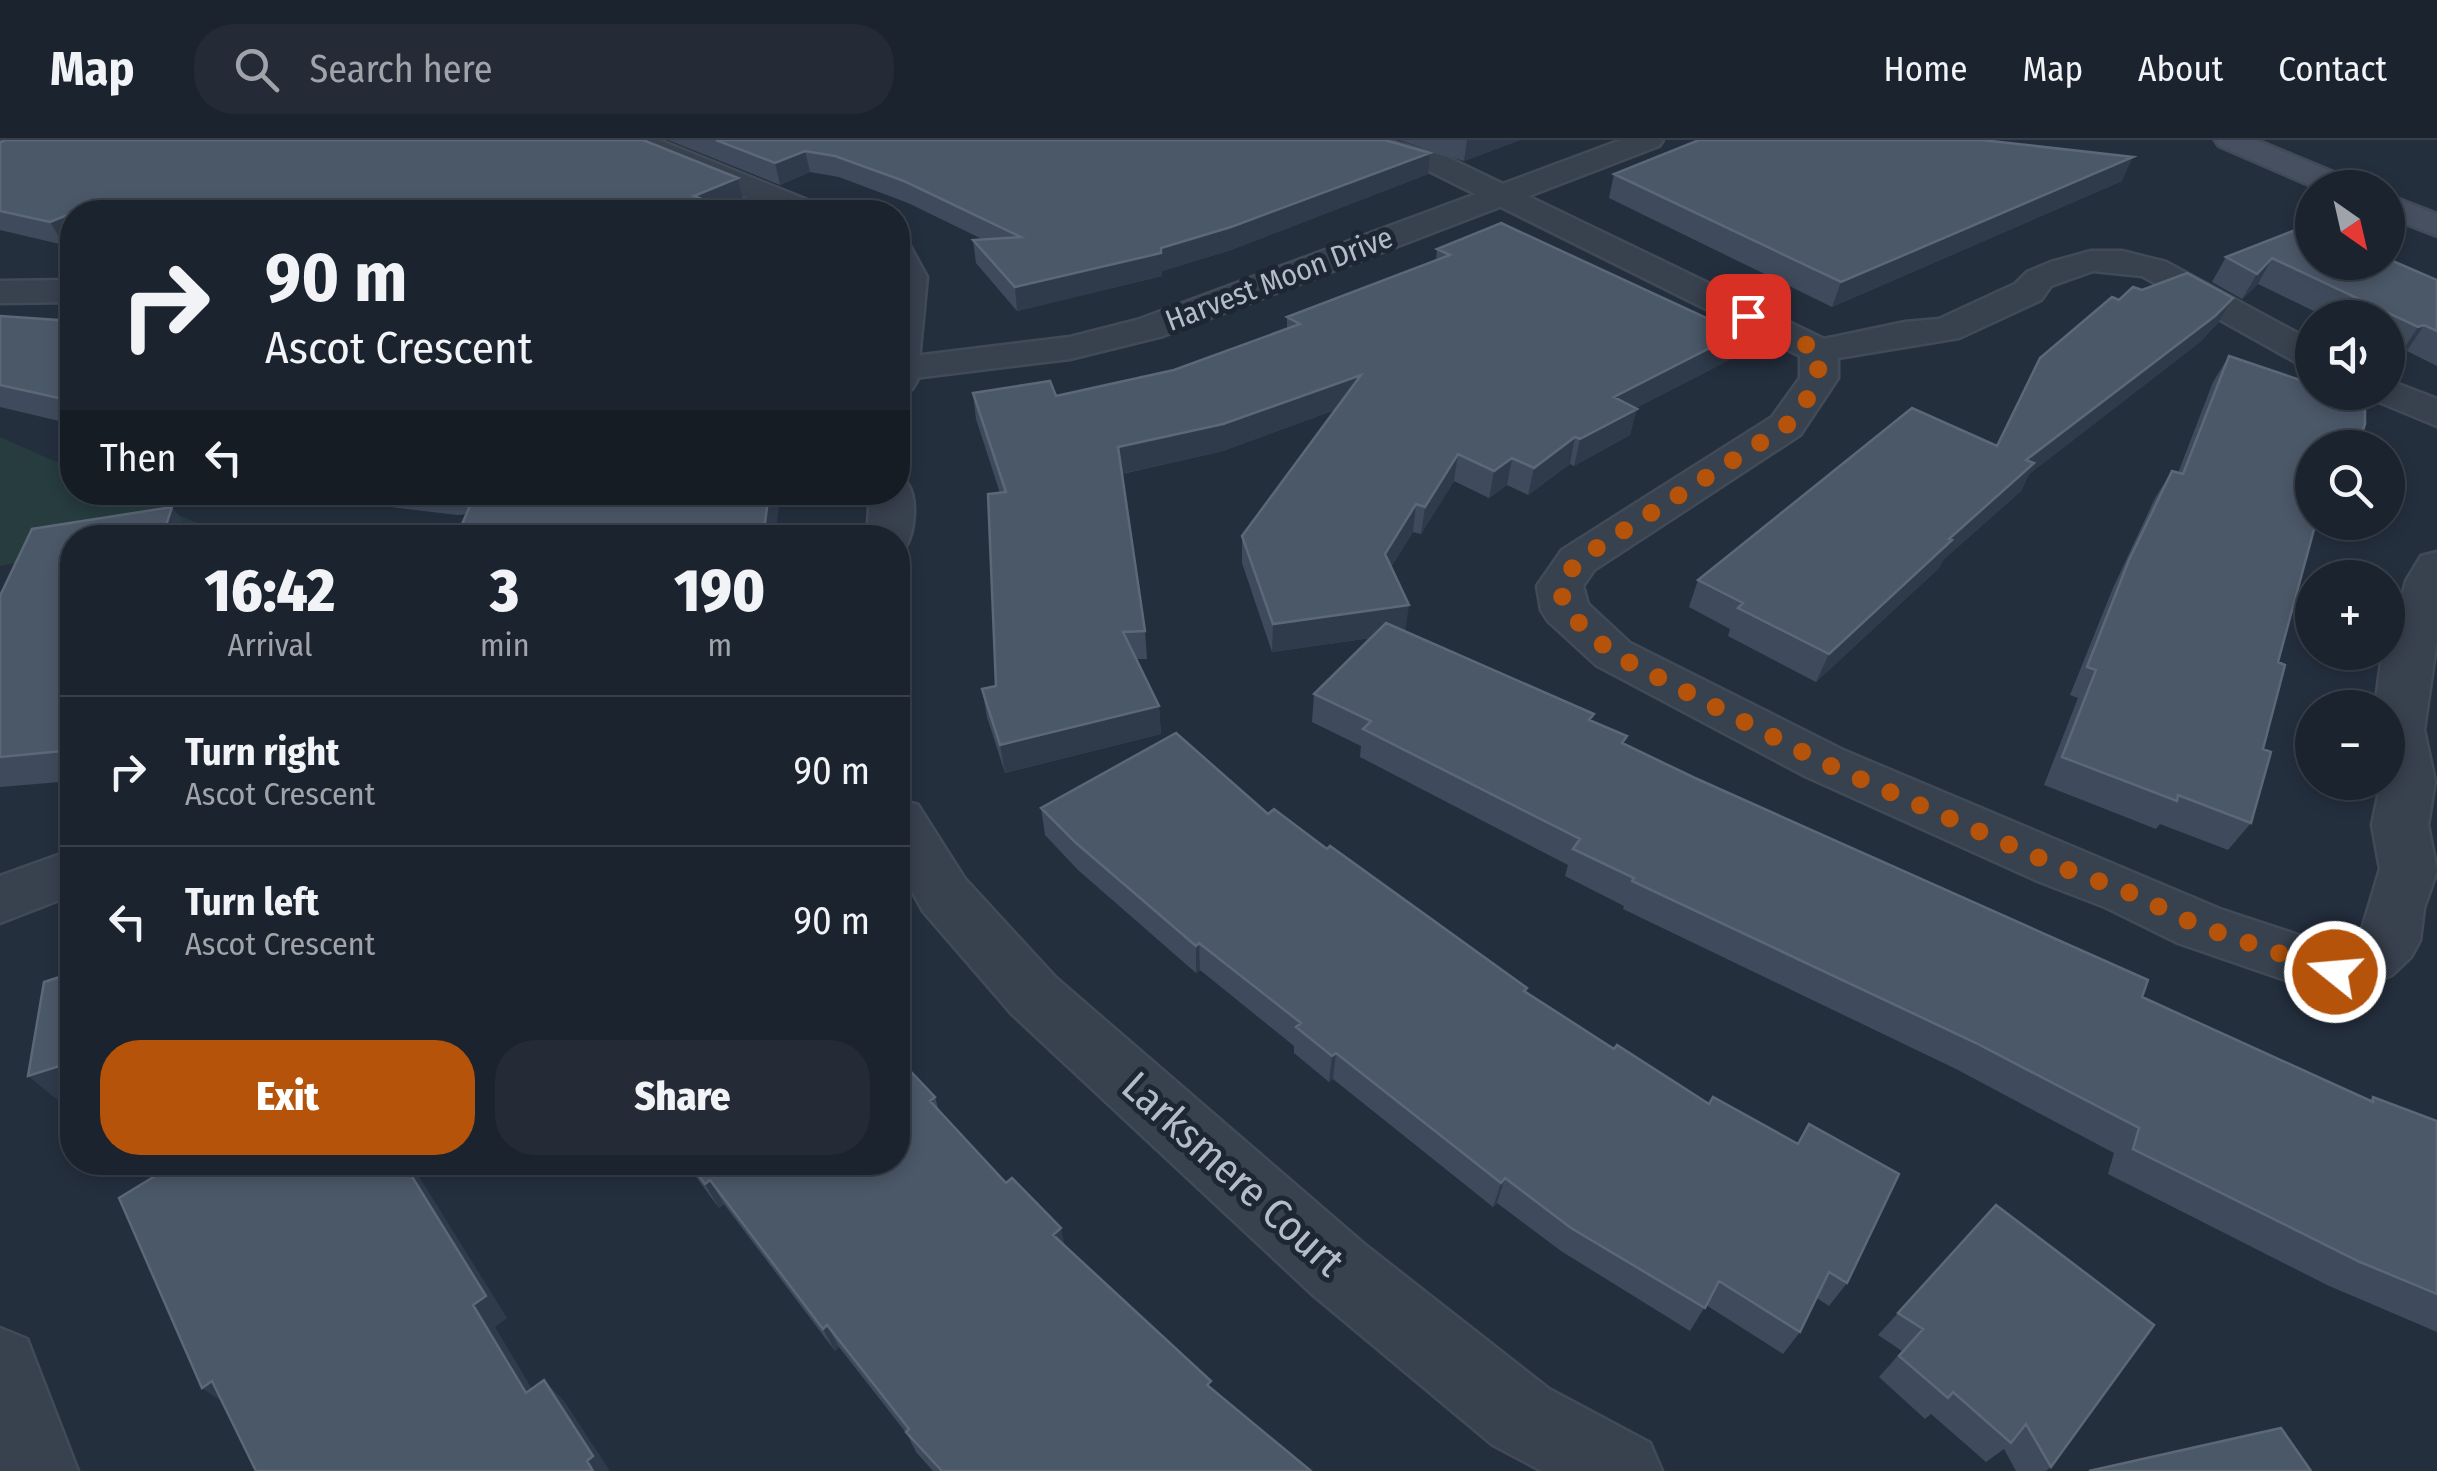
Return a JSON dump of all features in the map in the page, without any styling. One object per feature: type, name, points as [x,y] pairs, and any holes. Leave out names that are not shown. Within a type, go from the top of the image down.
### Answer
[{"type":"main road","points":[[2230,140],[2301,170]]},
{"type":"main road","points":[[2405,213],[2437,226]]},
{"type":"street","points":[[634,140],[780,200]]},
{"type":"street","points":[[1354,140],[1436,163],[1819,351],[1946,330],[2028,292],[2039,279],[2062,269],[2090,262],[2122,261],[2154,269],[2295,347]]},
{"type":"street","name":"Harvest Moon Drive","points":[[910,368],[1070,348],[1150,328],[1648,140]]},
{"type":"street","points":[[0,292],[60,291]]},
{"type":"street","points":[[1819,351],[1820,378],[1786,426],[1578,560],[1560,586],[1565,610],[1613,654],[1824,763],[2199,926],[2294,960],[2335,972],[2370,958],[2390,940],[2394,908],[2408,868],[2400,825],[2408,781],[2398,730],[2404,679],[2428,581],[2437,566]]},
{"type":"street","points":[[2405,400],[2437,414]]},
{"type":"street","name":"Larksmere Court","points":[[910,839],[944,895],[1034,996],[1338,1269],[1521,1417],[1622,1471]]},
{"type":"street","points":[[0,900],[60,877]]},
{"type":"street","points":[[0,1366],[38,1471]]},
{"type":"green space","points":[[0,437],[60,464],[60,505],[155,505],[200,524],[60,525],[60,554],[0,566]]},
{"type":"building","points":[[643,140],[738,178],[694,196],[704,200],[60,200],[60,218],[50,222],[0,211],[0,142]]},
{"type":"building","points":[[716,140],[1385,140],[1430,153],[1231,227],[1161,248],[1161,253],[1015,287],[973,240],[1021,237],[904,181],[835,156],[805,151],[775,163]]},
{"type":"building","points":[[1699,140],[1982,140],[2133,157],[1841,282],[1614,174]]},
{"type":"building","points":[[1501,223],[1739,333],[1614,397],[1637,409],[1580,439],[1575,437],[1534,468],[1512,458],[1494,471],[1458,454],[1425,507],[1416,504],[1385,554],[1409,605],[1273,624],[1242,536],[1361,375],[1223,424],[1118,447],[1145,631],[1123,632],[1159,706],[1000,745],[982,689],[996,686],[988,494],[1006,492],[973,393],[1050,381],[1056,396],[1174,370],[1300,324],[1287,317],[1450,255],[1437,249]]},
{"type":"building","points":[[2295,230],[2295,269],[2272,258],[2257,274],[2226,257]]},
{"type":"building","points":[[2405,266],[2437,280],[2437,331],[2405,321],[2405,300],[2361,300],[2319,280],[2405,280]]},
{"type":"building","points":[[2187,273],[2233,298],[2215,316],[2026,460],[2034,463],[1829,654],[1738,608],[1743,603],[1698,580],[1912,408],[1997,446],[2040,358],[2112,297],[2119,300],[2133,287],[2142,290]]},
{"type":"building","points":[[0,316],[60,320],[60,398],[0,385]]},
{"type":"building","points":[[2229,356],[2295,378],[2295,410],[2365,410],[2363,430],[2295,430],[2295,540],[2311,540],[2306,560],[2295,560],[2295,599],[2278,662],[2285,665],[2263,749],[2271,752],[2251,823],[2178,795],[2177,801],[2062,757],[2096,670],[2087,667],[2129,560],[2172,471],[2183,474]]},
{"type":"building","points":[[470,505],[767,505],[765,525],[462,525]]},
{"type":"building","points":[[172,507],[166,525],[60,525],[60,751],[0,757],[0,596],[32,529]]},
{"type":"building","points":[[1386,623],[1594,714],[1589,720],[1627,736],[1622,743],[1695,778],[2148,980],[2142,997],[2373,1102],[2373,1097],[2437,1121],[2437,1294],[2360,1262],[2133,1149],[2139,1128],[1976,1043],[1632,881],[1634,878],[1573,849],[1580,839],[1363,729],[1371,721],[1314,694]]},
{"type":"building","points":[[1176,733],[1268,814],[1274,809],[1327,849],[1330,846],[1527,988],[1524,991],[1614,1049],[1617,1045],[1709,1104],[1713,1097],[1798,1144],[1809,1124],[1899,1174],[1847,1283],[1829,1272],[1800,1332],[1719,1281],[1705,1308],[1571,1228],[1505,1178],[1501,1183],[1336,1053],[1332,1056],[1296,1027],[1301,1023],[1199,943],[1196,946],[1041,808]]},
{"type":"building","points":[[60,977],[60,1066],[28,1076],[44,982]]},
{"type":"building","points":[[910,1071],[935,1097],[930,1101],[1006,1183],[1012,1178],[1061,1228],[1053,1235],[1211,1381],[1207,1385],[1311,1471],[942,1471],[906,1432],[909,1429],[827,1325],[823,1329],[710,1180],[705,1184],[698,1175],[910,1175]]},
{"type":"building","points":[[157,1175],[411,1175],[486,1296],[473,1305],[526,1393],[544,1380],[593,1456],[587,1461],[593,1471],[256,1471],[212,1381],[202,1388],[119,1198]]},
{"type":"building","points":[[1996,1205],[2154,1325],[2051,1467],[2026,1424],[2011,1443],[1953,1392],[1948,1398],[1899,1356],[1923,1329],[1898,1313]]},
{"type":"building","points":[[2281,1428],[2311,1471],[2089,1471]]},
{"type":"route","points":[[1748,316],[1819,351],[1820,378],[1805,403],[1786,426],[1578,560],[1560,586],[1565,610],[1613,654],[1824,763],[2199,926],[2335,972]]}]
